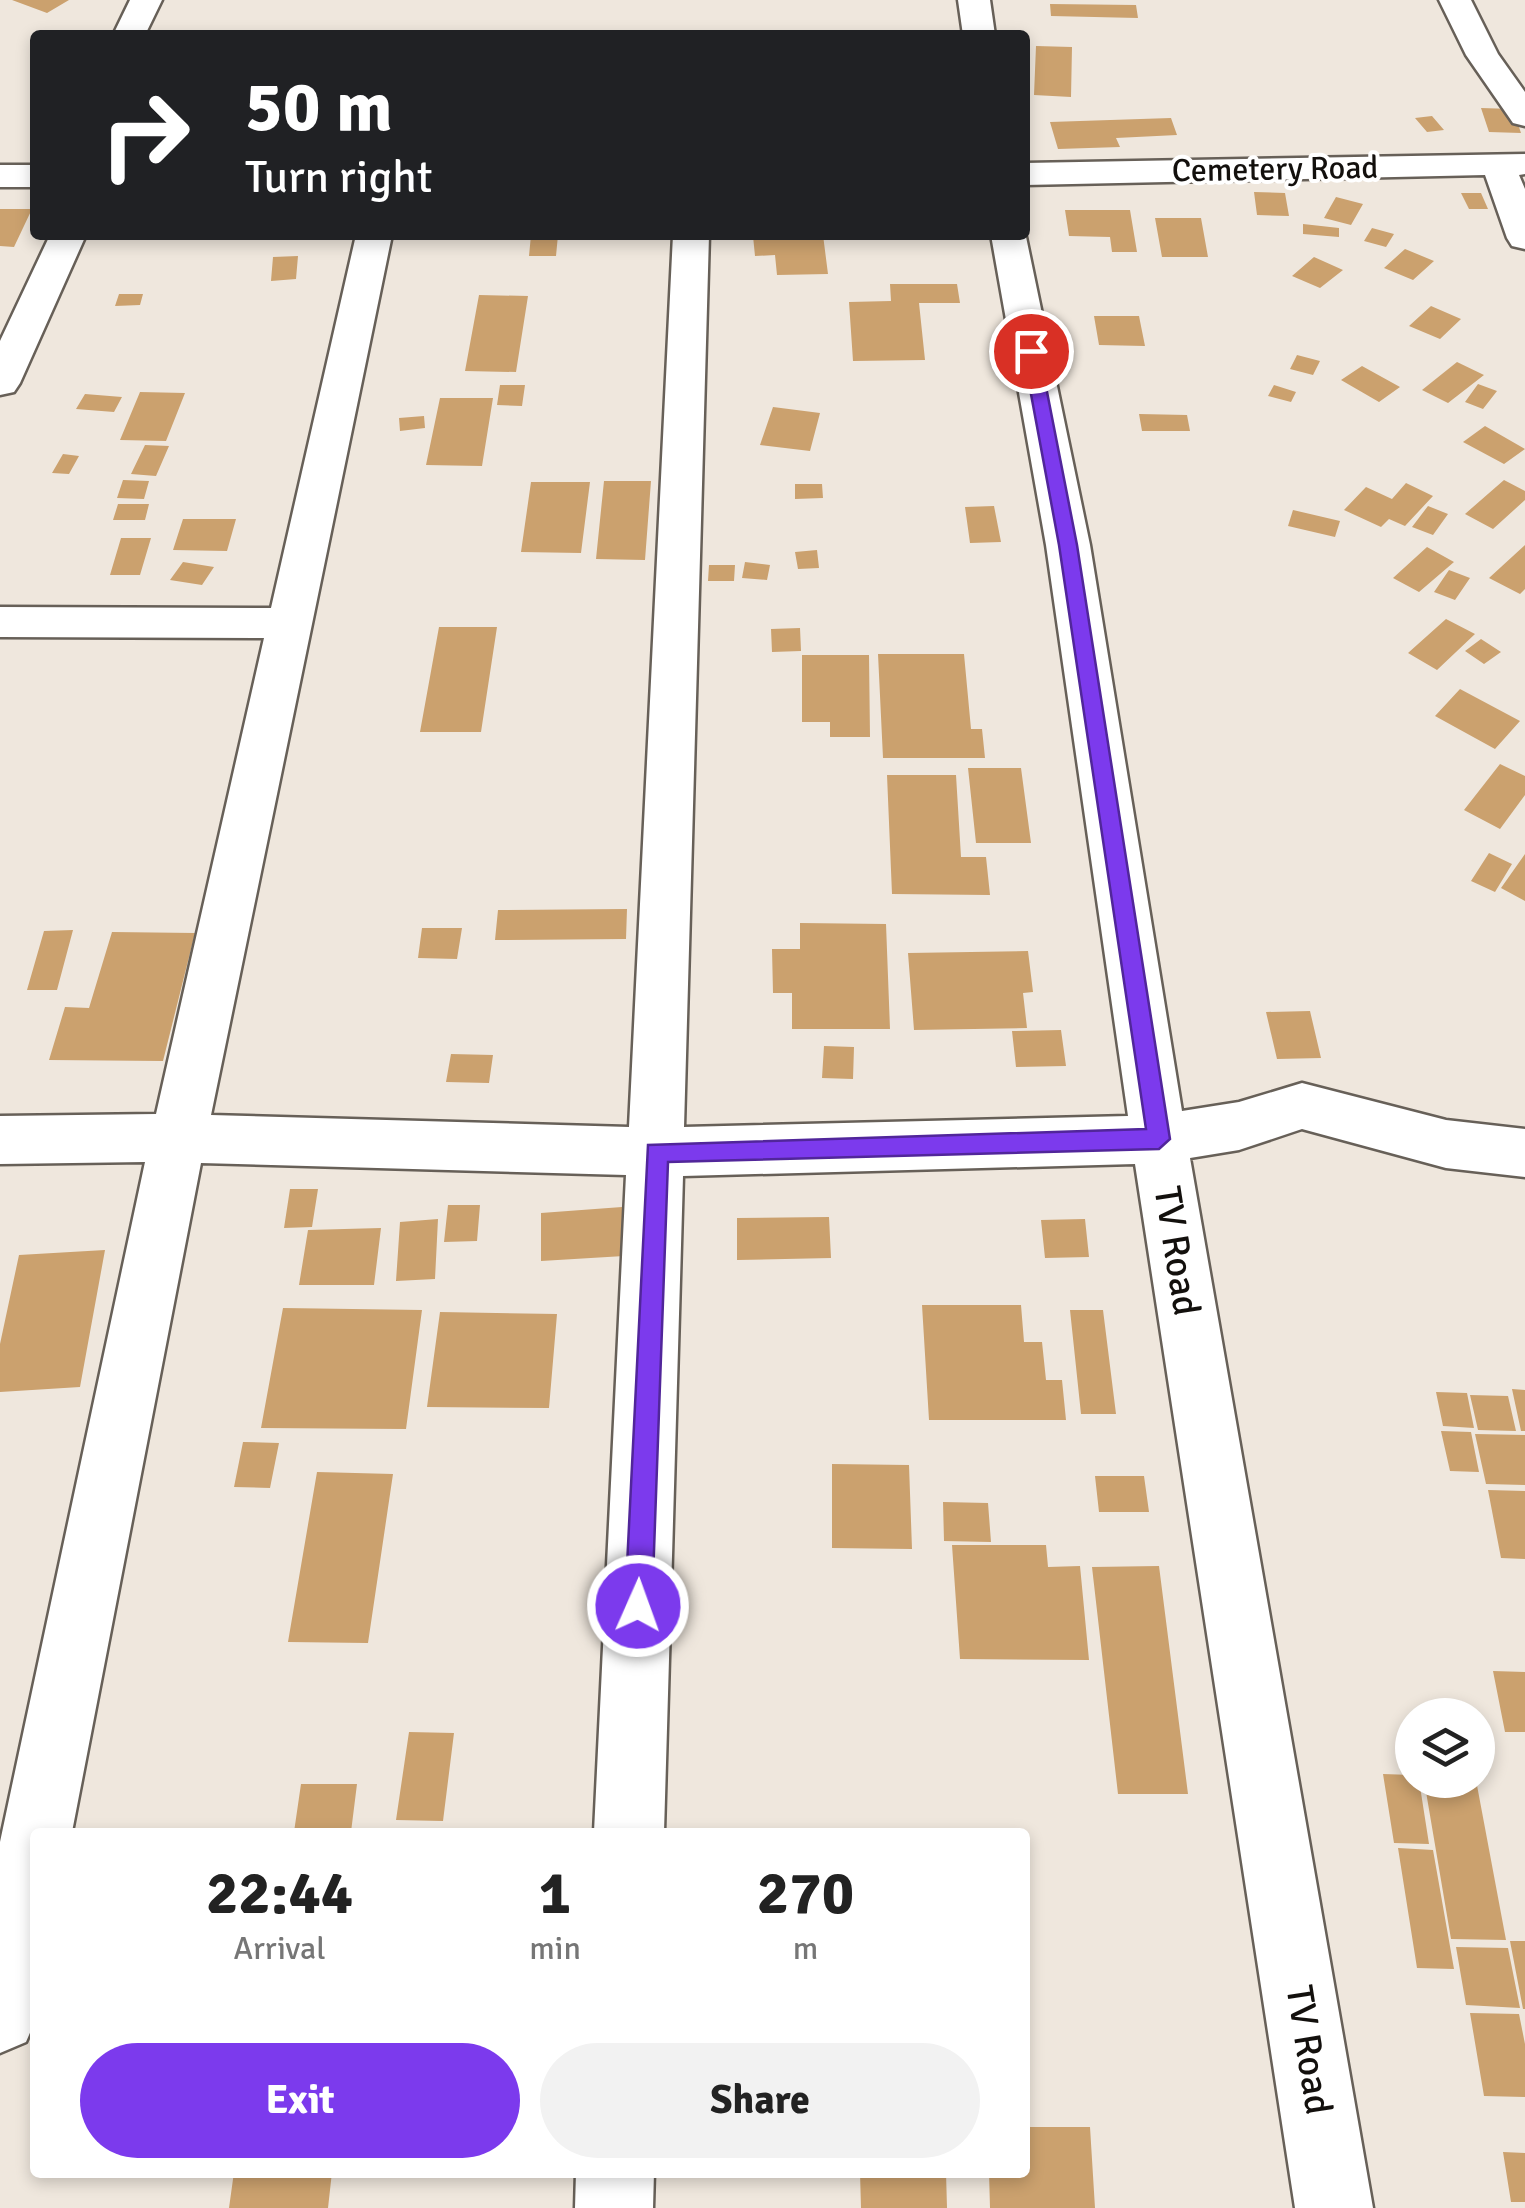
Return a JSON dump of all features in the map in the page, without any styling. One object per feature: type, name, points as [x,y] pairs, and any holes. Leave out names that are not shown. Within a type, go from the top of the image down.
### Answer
[{"type":"street","points":[[131,30],[146,0]]},
{"type":"street","points":[[974,0],[978,30]]},
{"type":"street","points":[[1455,0],[1482,56],[1525,116]]},
{"type":"street","points":[[1512,164],[1525,238]]},
{"type":"street","name":"Cemetery Road","points":[[1030,174],[1512,164]]},
{"type":"street","points":[[0,176],[30,176]]},
{"type":"street","points":[[0,383],[66,240]]},
{"type":"street","points":[[38,1828],[178,1138],[373,240]]},
{"type":"street","points":[[629,1828],[690,240]]},
{"type":"street","name":"TV Road","points":[[1010,240],[1068,545],[1159,1139],[1334,2208]]},
{"type":"street","points":[[0,622],[288,623]]},
{"type":"street","points":[[0,1140],[178,1138],[656,1152],[1159,1139],[1239,1126],[1302,1106],[1446,1144],[1525,1153]]},
{"type":"street","points":[[0,2016],[30,1868]]},
{"type":"street","points":[[614,2208],[615,2178]]},
{"type":"building","points":[[12,0],[69,0],[47,13]]},
{"type":"building","points":[[1050,4],[1136,5],[1138,18],[1051,16]]},
{"type":"building","points":[[1036,46],[1072,47],[1071,97],[1034,95]]},
{"type":"building","points":[[1481,108],[1513,109],[1521,133],[1489,132]]},
{"type":"building","points":[[1432,116],[1444,130],[1427,132],[1415,118]]},
{"type":"building","points":[[1171,118],[1177,135],[1116,138],[1120,147],[1058,149],[1050,122]]},
{"type":"building","points":[[1254,192],[1285,193],[1289,216],[1257,215]]},
{"type":"building","points":[[1461,193],[1481,193],[1488,209],[1469,209]]},
{"type":"building","points":[[1336,197],[1363,204],[1351,225],[1324,218]]},
{"type":"building","points":[[0,209],[30,209],[14,247],[0,246]]},
{"type":"building","points":[[1065,210],[1130,210],[1137,252],[1112,252],[1110,237],[1069,236]]},
{"type":"building","points":[[1155,218],[1201,218],[1208,257],[1162,257]]},
{"type":"building","points":[[1303,224],[1339,228],[1339,237],[1303,234]]},
{"type":"building","points":[[1372,228],[1394,234],[1386,247],[1364,241]]},
{"type":"building","points":[[531,240],[558,240],[556,256],[529,256]]},
{"type":"building","points":[[753,240],[824,240],[828,274],[777,275],[775,255],[755,256]]},
{"type":"building","points":[[1405,249],[1434,261],[1413,280],[1384,268]]},
{"type":"building","points":[[298,256],[296,279],[271,281],[273,257]]},
{"type":"building","points":[[1314,257],[1343,270],[1320,288],[1292,276]]},
{"type":"building","points":[[890,284],[957,284],[960,303],[919,303],[925,360],[853,361],[849,302],[891,301]]},
{"type":"building","points":[[119,294],[143,294],[140,305],[115,306]]},
{"type":"building","points":[[479,295],[528,296],[516,372],[465,371]]},
{"type":"building","points":[[1431,306],[1461,319],[1440,339],[1409,326]]},
{"type":"building","points":[[1094,316],[1139,316],[1145,346],[1099,345]]},
{"type":"building","points":[[1297,355],[1320,361],[1313,375],[1290,369]]},
{"type":"building","points":[[1457,362],[1484,375],[1448,403],[1422,390]]},
{"type":"building","points":[[1362,366],[1400,387],[1379,402],[1341,380]]},
{"type":"building","points":[[1478,384],[1497,391],[1483,409],[1465,402]]},
{"type":"building","points":[[500,385],[525,385],[522,406],[497,405]]},
{"type":"building","points":[[1274,385],[1296,392],[1291,402],[1268,396]]},
{"type":"building","points":[[140,392],[185,393],[166,441],[120,440]]},
{"type":"building","points":[[85,394],[122,397],[114,412],[76,409]]},
{"type":"building","points":[[440,398],[493,398],[482,466],[426,465]]},
{"type":"building","points":[[773,407],[820,413],[810,451],[760,445]]},
{"type":"building","points":[[1139,414],[1187,415],[1190,431],[1142,431]]},
{"type":"building","points":[[424,416],[425,428],[400,431],[399,418]]},
{"type":"building","points":[[1485,426],[1525,449],[1504,464],[1463,442]]},
{"type":"building","points":[[145,445],[169,446],[156,476],[131,474]]},
{"type":"building","points":[[63,454],[79,456],[69,474],[52,473]]},
{"type":"building","points":[[123,480],[149,481],[144,499],[117,498]]},
{"type":"building","points":[[1504,480],[1525,491],[1525,500],[1493,529],[1465,514]]},
{"type":"building","points":[[604,481],[651,481],[645,560],[596,559]]},
{"type":"building","points":[[531,482],[590,482],[581,553],[521,552]]},
{"type":"building","points":[[1406,483],[1433,496],[1405,526],[1389,519],[1381,527],[1344,510],[1366,487],[1392,499]]},
{"type":"building","points":[[795,484],[822,484],[823,498],[795,499]]},
{"type":"building","points":[[118,504],[149,504],[145,520],[113,520]]},
{"type":"building","points":[[994,506],[1001,542],[970,543],[965,507]]},
{"type":"building","points":[[1428,506],[1448,514],[1433,535],[1412,527]]},
{"type":"building","points":[[1293,510],[1340,521],[1335,537],[1288,526]]},
{"type":"building","points":[[183,519],[236,519],[227,551],[173,550]]},
{"type":"building","points":[[121,538],[151,538],[140,575],[110,575]]},
{"type":"building","points":[[1525,545],[1525,589],[1520,594],[1489,578]]},
{"type":"building","points":[[1427,547],[1454,562],[1419,592],[1393,578]]},
{"type":"building","points":[[817,550],[819,568],[798,569],[795,552]]},
{"type":"building","points":[[183,562],[214,567],[202,585],[170,580]]},
{"type":"building","points":[[745,562],[770,565],[767,580],[742,578]]},
{"type":"building","points":[[709,565],[735,565],[734,581],[708,581]]},
{"type":"building","points":[[1449,570],[1470,578],[1455,600],[1434,592]]},
{"type":"building","points":[[1446,619],[1475,634],[1437,670],[1408,653]]},
{"type":"building","points":[[439,627],[497,627],[481,732],[420,732]]},
{"type":"building","points":[[800,628],[801,651],[772,652],[771,629]]},
{"type":"building","points":[[1481,639],[1501,652],[1484,664],[1465,651]]},
{"type":"building","points":[[878,654],[964,654],[971,729],[982,729],[985,758],[883,758]]},
{"type":"building","points":[[802,655],[869,655],[870,737],[830,737],[830,722],[802,722]]},
{"type":"building","points":[[1460,689],[1520,721],[1495,749],[1435,716]]},
{"type":"building","points":[[1500,764],[1525,776],[1525,795],[1500,829],[1464,810]]},
{"type":"building","points":[[968,768],[1021,768],[1031,843],[976,843]]},
{"type":"building","points":[[887,775],[956,775],[961,857],[986,857],[990,895],[892,894]]},
{"type":"building","points":[[1489,853],[1512,864],[1495,892],[1471,881]]},
{"type":"building","points":[[1525,854],[1525,901],[1501,888]]},
{"type":"building","points":[[627,909],[626,939],[495,940],[498,910]]},
{"type":"building","points":[[800,923],[886,924],[890,1029],[792,1029],[792,993],[773,993],[772,949],[800,949]]},
{"type":"building","points":[[422,928],[462,928],[457,959],[418,958]]},
{"type":"building","points":[[73,930],[57,990],[27,990],[44,931]]},
{"type":"building","points":[[112,932],[195,933],[163,1061],[49,1060],[65,1007],[89,1008]]},
{"type":"building","points":[[1028,951],[1033,992],[1023,993],[1027,1028],[914,1030],[908,953]]},
{"type":"building","points":[[1310,1011],[1321,1058],[1277,1059],[1266,1012]]},
{"type":"building","points":[[1061,1030],[1066,1066],[1016,1067],[1012,1031]]},
{"type":"building","points":[[824,1046],[854,1047],[853,1079],[822,1078]]},
{"type":"building","points":[[451,1054],[493,1055],[489,1083],[446,1082]]},
{"type":"building","points":[[290,1189],[318,1189],[312,1227],[284,1228]]},
{"type":"building","points":[[448,1205],[480,1205],[477,1241],[444,1242]]},
{"type":"building","points":[[622,1207],[624,1256],[541,1261],[541,1213]]},
{"type":"building","points":[[829,1217],[831,1258],[737,1260],[737,1218]]},
{"type":"building","points":[[438,1219],[435,1279],[396,1281],[400,1222]]},
{"type":"building","points":[[1085,1219],[1089,1257],[1045,1258],[1041,1220]]},
{"type":"building","points":[[381,1228],[374,1285],[299,1285],[308,1230]]},
{"type":"building","points":[[105,1250],[80,1387],[0,1392],[0,1344],[19,1255]]},
{"type":"building","points":[[922,1305],[1021,1305],[1024,1342],[1042,1342],[1046,1380],[1062,1380],[1066,1420],[929,1420]]},
{"type":"building","points":[[283,1308],[422,1310],[406,1429],[261,1428]]},
{"type":"building","points":[[1070,1310],[1103,1310],[1116,1414],[1081,1414]]},
{"type":"building","points":[[440,1312],[557,1314],[549,1408],[427,1407]]},
{"type":"building","points":[[1512,1389],[1525,1390],[1525,1431],[1521,1431]]},
{"type":"building","points":[[1436,1392],[1467,1393],[1474,1428],[1443,1426]]},
{"type":"building","points":[[1470,1395],[1508,1396],[1516,1431],[1478,1430]]},
{"type":"building","points":[[1441,1431],[1471,1432],[1479,1472],[1450,1471]]},
{"type":"building","points":[[1475,1434],[1525,1435],[1525,1485],[1486,1484]]},
{"type":"building","points":[[243,1442],[279,1443],[270,1488],[234,1487]]},
{"type":"building","points":[[832,1464],[909,1465],[912,1549],[832,1548]]},
{"type":"building","points":[[317,1472],[393,1474],[368,1643],[288,1642]]},
{"type":"building","points":[[1095,1476],[1144,1476],[1149,1512],[1099,1512]]},
{"type":"building","points":[[1488,1490],[1525,1491],[1525,1559],[1501,1558]]},
{"type":"building","points":[[943,1502],[988,1503],[991,1542],[944,1541]]},
{"type":"building","points":[[952,1545],[1046,1545],[1048,1567],[1080,1566],[1089,1660],[960,1659]]},
{"type":"building","points":[[1159,1566],[1188,1794],[1118,1794],[1092,1567]]},
{"type":"building","points":[[1493,1671],[1525,1672],[1525,1732],[1505,1732]]},
{"type":"building","points":[[409,1732],[454,1733],[443,1821],[396,1820]]},
{"type":"building","points":[[1383,1774],[1395,1774],[1395,1798],[1422,1798],[1429,1844],[1394,1843]]},
{"type":"building","points":[[301,1784],[357,1784],[352,1828],[295,1828]]},
{"type":"building","points":[[1427,1798],[1479,1798],[1506,1940],[1451,1939]]},
{"type":"building","points":[[1398,1848],[1433,1850],[1454,1969],[1417,1968]]},
{"type":"building","points":[[1510,1941],[1525,1941],[1525,2009],[1523,2009]]},
{"type":"building","points":[[1456,1947],[1508,1948],[1520,2008],[1466,2005]]},
{"type":"building","points":[[1470,2013],[1519,2014],[1525,2044],[1525,2097],[1484,2096]]},
{"type":"building","points":[[1030,2127],[1090,2127],[1095,2208],[990,2208],[989,2178],[1030,2178]]},
{"type":"building","points":[[1503,2152],[1525,2153],[1525,2202],[1511,2202]]},
{"type":"building","points":[[233,2178],[331,2178],[328,2208],[229,2208]]},
{"type":"building","points":[[860,2178],[946,2178],[947,2208],[861,2208]]},
{"type":"route","points":[[638,1606],[656,1152],[1159,1139],[1068,545],[1031,351]]}]
